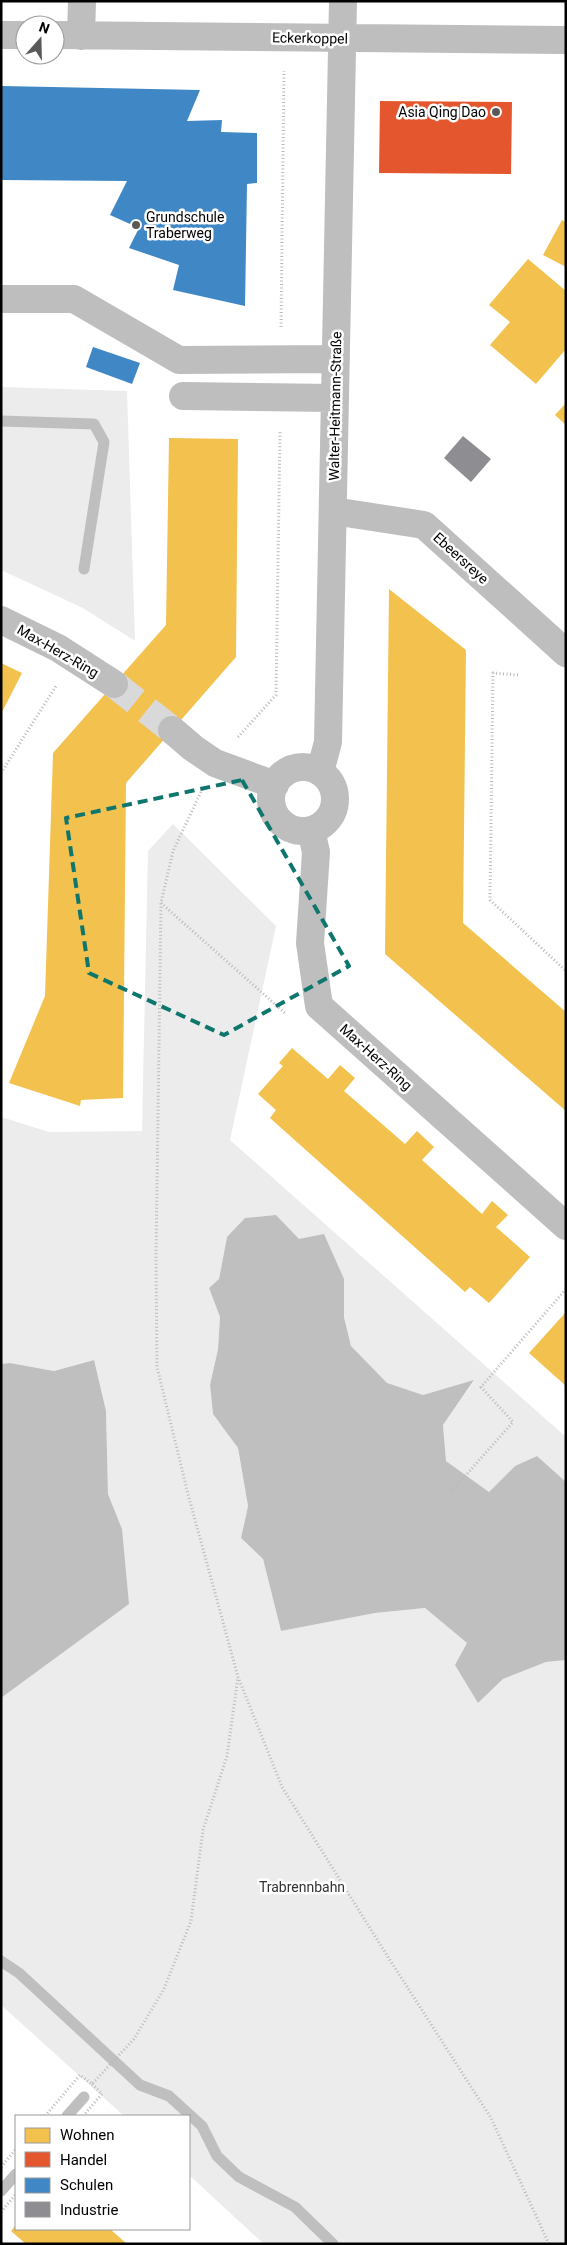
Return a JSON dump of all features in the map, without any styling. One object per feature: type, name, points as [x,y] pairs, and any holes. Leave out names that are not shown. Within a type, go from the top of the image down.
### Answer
[{"type":"street","points":[[68,36],[82,1]]},
{"type":"street","name":"Walter-Heitmann-Straße","points":[[320,772],[328,742],[343,1]]},
{"type":"street","points":[[1,35],[15,35]]},
{"type":"street","name":"Eckerkoppel","points":[[68,36],[566,40]]},
{"type":"street","points":[[1,299],[74,299],[179,360],[336,359]]},
{"type":"street","points":[[183,396],[334,398]]},
{"type":"street","name":"Ebeersreye","points":[[332,511],[424,525],[566,653]]},
{"type":"street","name":"Max-Herz-Ring","points":[[1,620],[74,658],[114,684]]},
{"type":"street","points":[[172,730],[215,763],[274,785]]},
{"type":"street","points":[[296,768],[307,768],[320,772],[330,783],[335,802],[329,817],[311,830],[296,830],[280,820],[272,805],[274,785],[286,772],[296,768]]},
{"type":"street","points":[[311,830],[316,852],[310,943],[319,1006]]},
{"type":"street","name":"Max-Herz-Ring","points":[[319,1006],[566,1226]]},
{"type":"path","points":[[1,773],[74,658]]},
{"type":"path","points":[[518,675],[493,673],[490,900],[566,971]]},
{"type":"path","points":[[215,763],[173,851],[161,903],[156,1258],[158,1367],[188,1494],[238,1677],[282,1786],[491,2118],[549,2244]]},
{"type":"path","points":[[161,903],[286,1014],[319,1006]]},
{"type":"path","points":[[451,1492],[513,1422],[481,1387],[566,1289]]},
{"type":"path","points":[[92,2084],[134,2039],[164,1990],[190,1921],[203,1830],[227,1756],[238,1677]]},
{"type":"path","points":[[46,2115],[80,2075],[102,2094],[84,2115]]},
{"type":"path","points":[[1,2166],[15,2150]]},
{"type":"path","points":[[1,2212],[15,2195]]},
{"type":"highlighted area","points":[[242,780],[349,966],[224,1035],[89,973],[66,818]]},
{"type":"green space","points":[[1,387],[127,391],[135,641],[83,608],[1,570]]},
{"type":"green space","name":"Trabrennbahn","points":[[173,824],[276,926],[230,1140],[566,1437],[566,1482],[537,1456],[515,1466],[489,1492],[446,1461],[443,1425],[474,1381],[423,1395],[387,1384],[351,1346],[344,1317],[344,1279],[299,1239],[227,1237],[219,1279],[209,1288],[220,1317],[218,1349],[210,1385],[213,1414],[238,1448],[248,1506],[241,1538],[263,1559],[281,1631],[375,1613],[425,1608],[467,1643],[478,1703],[503,1679],[546,1662],[566,1660],[566,2244],[264,2244],[190,2176],[190,2115],[123,2115],[1,2005],[1,1698],[50,1662],[122,1529],[108,1494],[106,1411],[93,1360],[54,1371],[10,1363],[1,1364],[1,1117],[49,1132],[142,1131],[148,851]]},
{"type":"shaded area","points":[[276,1215],[299,1239],[324,1234],[344,1279],[344,1317],[351,1346],[387,1383],[423,1395],[474,1380],[443,1425],[446,1461],[489,1492],[515,1466],[537,1456],[566,1482],[566,1660],[546,1662],[503,1679],[478,1703],[455,1665],[467,1643],[425,1608],[375,1613],[281,1631],[263,1559],[241,1538],[248,1506],[238,1448],[213,1414],[210,1385],[218,1349],[220,1317],[209,1288],[219,1279],[227,1237],[245,1218]]},
{"type":"shaded area","points":[[94,1360],[106,1411],[108,1494],[122,1529],[129,1604],[1,1698],[1,1364],[10,1363],[54,1371]]},
{"type":"building: Wohnen","points":[[562,220],[566,222],[566,267],[543,255]]},
{"type":"building: Wohnen","points":[[528,259],[566,291],[566,349],[536,384],[490,345],[510,322],[489,305]]},
{"type":"building: Wohnen","points":[[566,403],[566,425],[555,415]]},
{"type":"building: Wohnen","points":[[169,438],[238,439],[236,657],[126,783],[123,1098],[81,1100],[80,1106],[9,1083],[45,996],[53,753],[166,625]]},
{"type":"building: Wohnen","points":[[389,589],[466,650],[463,923],[566,1012],[566,1111],[385,954]]},
{"type":"building: Wohnen","points":[[1,663],[22,673],[1,714]]},
{"type":"building: Wohnen","points":[[292,1048],[328,1079],[340,1065],[355,1078],[344,1091],[405,1144],[417,1131],[434,1147],[422,1160],[482,1214],[492,1201],[508,1215],[496,1227],[530,1257],[489,1303],[470,1287],[465,1292],[270,1118],[276,1110],[258,1094],[283,1066],[279,1063]]},
{"type":"building: Wohnen","points":[[566,1312],[566,1386],[529,1353]]},
{"type":"building: Wohnen","points":[[15,2226],[15,2230],[111,2230],[127,2244],[26,2244],[11,2231]]},
{"type":"building: Handel","points":[[380,101],[512,102],[511,174],[379,173]]},
{"type":"building: Schulen","points":[[2,86],[200,90],[187,121],[222,120],[221,132],[257,133],[257,183],[247,184],[245,306],[173,290],[179,265],[129,248],[139,228],[110,215],[127,181],[1,180]]},
{"type":"building: Schulen","points":[[93,347],[140,363],[132,384],[86,367]]},
{"type":"building: Industrie","points":[[463,436],[491,459],[471,482],[444,458]]},
{"type":"waterway","points":[[1,421],[94,424],[104,442],[84,569]]},
{"type":"waterway","points":[[1,1961],[19,1973],[140,2085],[169,2096],[190,2115]]},
{"type":"waterway","points":[[68,2115],[84,2097]]},
{"type":"waterway","points":[[190,2115],[202,2126],[217,2156],[239,2177],[295,2207],[333,2244]]},
{"type":"waterway","points":[[1,2191],[15,2175]]},
{"type":"tunnel","points":[[114,684],[172,730]]},
{"type":"place","name":"Asia Qing Dao","points":[[496,112]]},
{"type":"place","name":"Grundschule Traberweg","points":[[136,225]]}]
